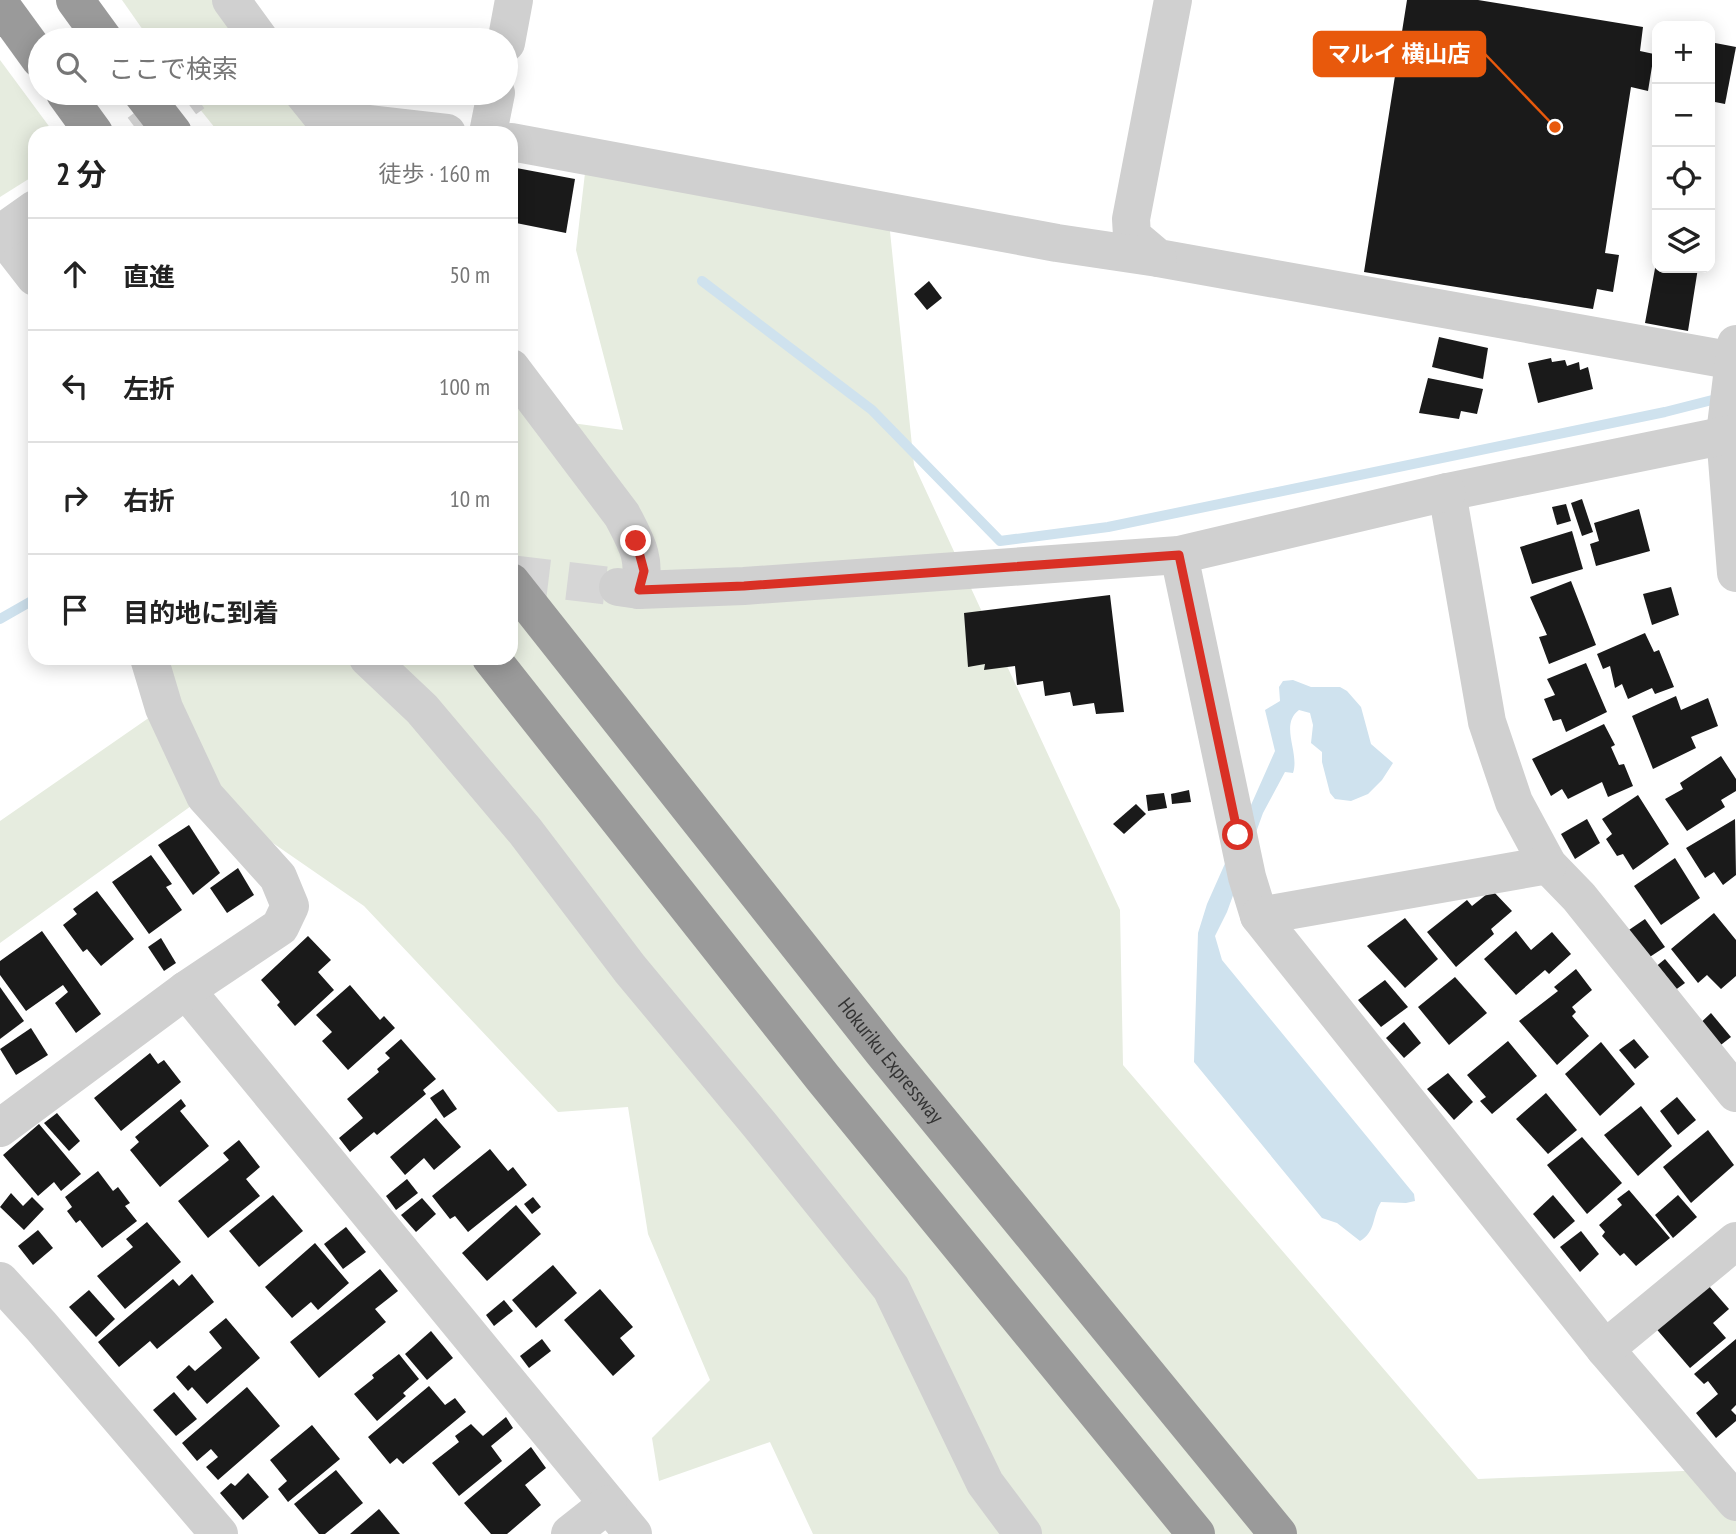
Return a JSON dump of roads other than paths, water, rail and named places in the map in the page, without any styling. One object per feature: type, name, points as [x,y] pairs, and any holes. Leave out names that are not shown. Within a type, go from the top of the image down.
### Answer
[{"type":"highway","points":[[75,0],[95,28]]},
{"type":"highway","points":[[0,4],[28,42]]},
{"type":"highway","points":[[74,105],[89,126]]},
{"type":"highway","points":[[151,105],[168,126]]},
{"type":"highway","name":"Hokuriku Expressway","points":[[518,591],[883,1052],[1278,1534]]},
{"type":"highway","points":[[497,665],[823,1078],[1196,1534]]},
{"type":"street","points":[[231,0],[251,28]]},
{"type":"street","points":[[509,28],[514,0]]},
{"type":"street","points":[[1158,258],[1132,236],[1131,219],[1173,0]]},
{"type":"street","points":[[489,126],[494,105]]},
{"type":"street","points":[[320,115],[398,126]]},
{"type":"street","points":[[518,143],[1057,243],[1158,258],[1734,359],[1729,430],[1736,573]]},
{"type":"street","points":[[28,214],[0,233],[28,268]]},
{"type":"street","points":[[518,377],[629,528],[644,571],[629,589],[744,586],[1179,555],[1729,430]]},
{"type":"street","points":[[1447,492],[1487,722],[1514,802],[1548,864],[1579,897],[1736,1093]]},
{"type":"street","points":[[1179,555],[1247,877],[1259,916],[1605,1349],[1736,1502]]},
{"type":"street","points":[[0,1128],[186,990],[280,927],[290,906],[278,877],[205,796],[164,708],[151,665]]},
{"type":"street","points":[[375,665],[422,709],[525,831],[630,969],[891,1288],[985,1483],[1023,1534]]},
{"type":"street","points":[[1259,916],[1548,864]]},
{"type":"street","points":[[186,990],[633,1534]]},
{"type":"street","points":[[1605,1349],[1736,1241]]},
{"type":"street","points":[[0,1281],[219,1534]]},
{"type":"street","points":[[570,1534],[607,1504]]},
{"type":"water","points":[[1293,680],[1311,687],[1340,687],[1347,691],[1361,707],[1371,744],[1393,763],[1382,780],[1368,794],[1351,801],[1335,799],[1330,793],[1322,752],[1311,743],[1313,725],[1310,713],[1299,710],[1293,716],[1290,731],[1294,756],[1293,773],[1285,772],[1263,813],[1227,912],[1215,936],[1222,960],[1414,1194],[1415,1201],[1381,1202],[1369,1233],[1360,1241],[1337,1223],[1322,1218],[1194,1062],[1198,933],[1207,904],[1275,751],[1265,710],[1280,701],[1279,687],[1283,681]]},
{"type":"waterway","points":[[702,281],[872,410],[1000,541],[1108,527],[1665,412],[1724,397]]},
{"type":"waterway","points":[[0,619],[28,603]]},
{"type":"tunnel","points":[[148,126],[177,105]]},
{"type":"tunnel","points":[[518,575],[618,587]]},
{"type":"place","name":"マルイ 横山店","points":[[1555,127]]}]
